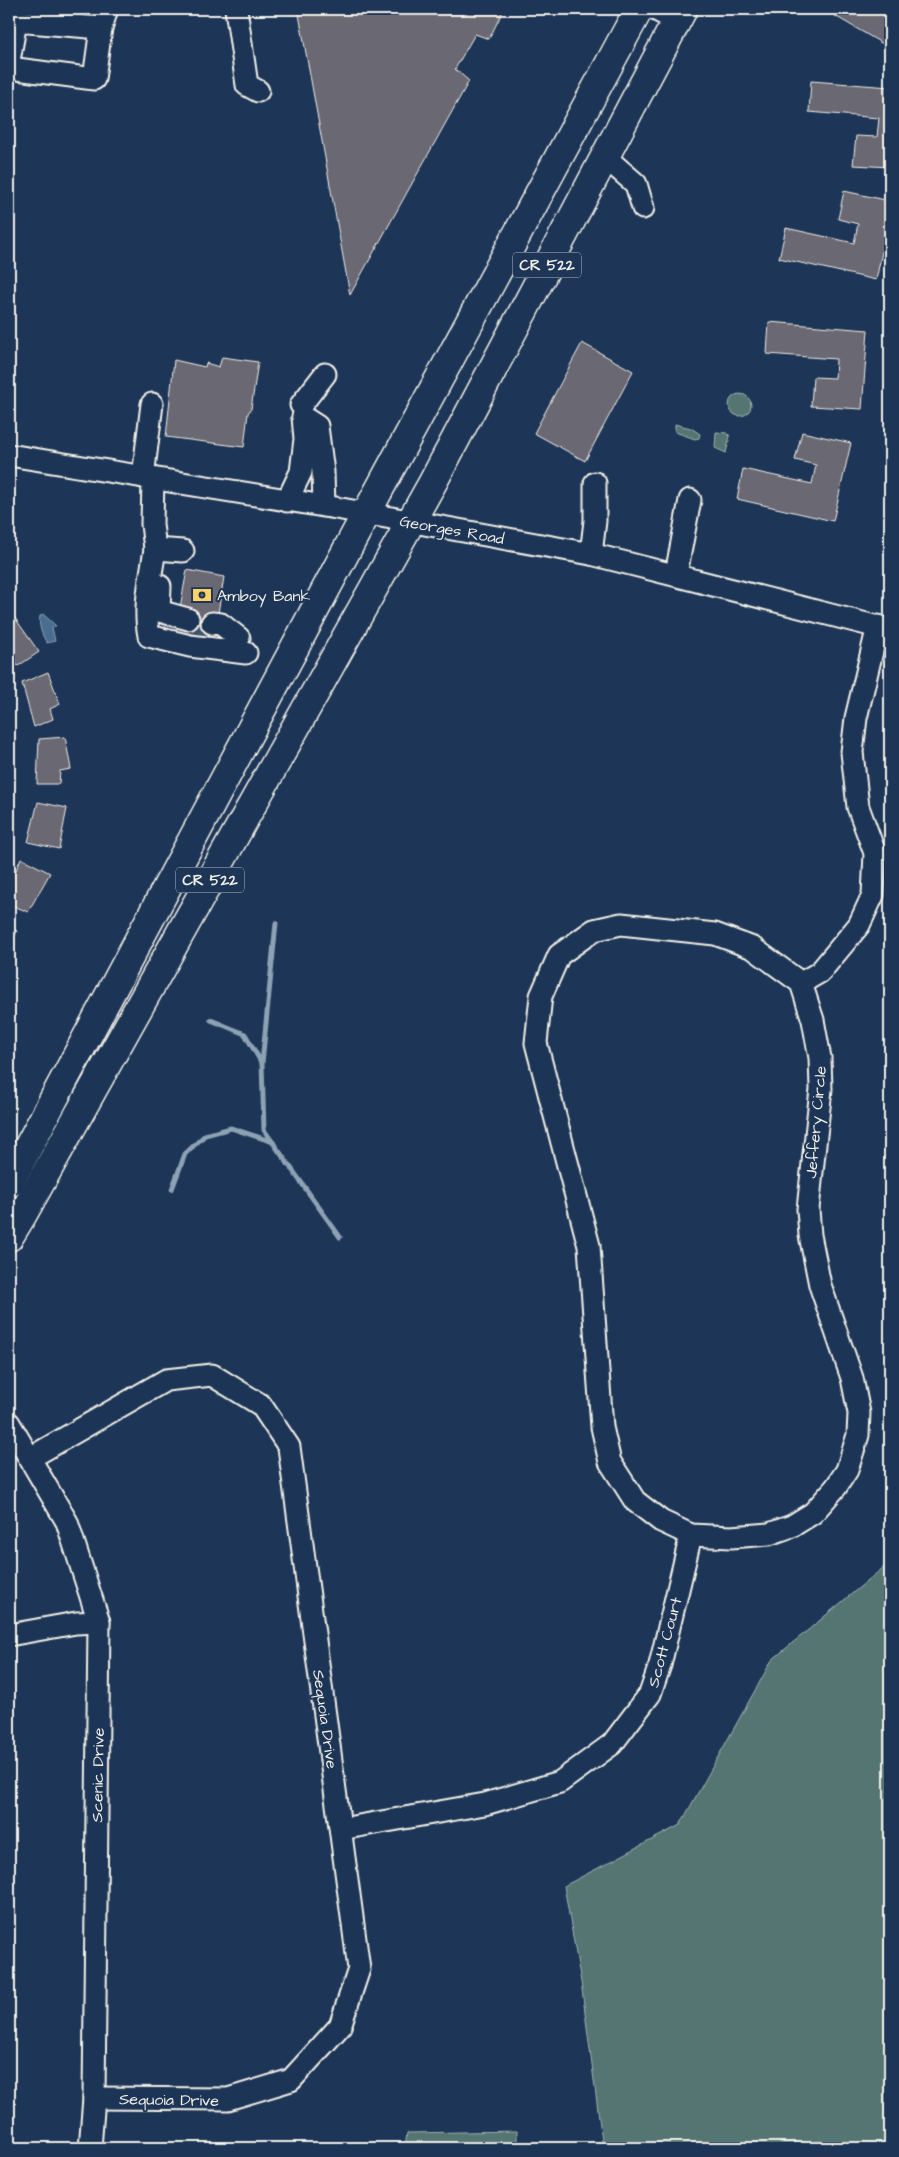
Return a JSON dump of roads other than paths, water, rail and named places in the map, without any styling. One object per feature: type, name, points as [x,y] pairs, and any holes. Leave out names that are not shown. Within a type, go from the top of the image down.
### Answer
[{"type":"main road","name":"CR 522","points":[[9,1183],[366,514],[639,9]]},
{"type":"main road","name":"CR 522","points":[[9,1237],[410,522],[605,157],[672,13]]},
{"type":"street","points":[[236,9],[247,85],[258,92]]},
{"type":"street","points":[[9,61],[16,21],[104,18],[94,79],[9,68]]},
{"type":"street","points":[[605,157],[636,184],[643,208]]},
{"type":"street","points":[[301,405],[325,374]]},
{"type":"street","points":[[152,404],[148,478],[152,524],[170,550]]},
{"type":"street","points":[[287,501],[301,472],[305,440],[303,417],[317,426],[323,472],[324,506]]},
{"type":"street","name":"Georges Road","points":[[9,455],[324,506],[591,554],[884,628]]},
{"type":"street","points":[[591,554],[595,522],[595,483]]},
{"type":"street","points":[[676,574],[690,500]]},
{"type":"street","points":[[146,620],[170,550]]},
{"type":"street","points":[[146,620],[187,623],[159,612],[160,586],[170,550]]},
{"type":"street","points":[[146,620],[164,633],[242,646],[221,624],[211,627]]},
{"type":"street","points":[[801,984],[820,972],[859,924],[874,895],[882,853],[858,808],[852,752],[856,718],[884,628]]},
{"type":"street","name":"Jeffery Circle","points":[[621,924],[714,934],[753,948],[801,984],[813,1020],[820,1058],[820,1089],[808,1209],[810,1235],[820,1285],[852,1378],[859,1413],[858,1435],[847,1470],[836,1487],[813,1513],[792,1526],[769,1534],[732,1537],[691,1534],[661,1521],[634,1501],[610,1462],[602,1427],[589,1246],[536,1043],[541,996],[559,954],[594,930],[621,924]]},
{"type":"street","name":"Sequoia Drive","points":[[30,1458],[166,1380],[212,1375],[261,1405],[289,1446],[359,1969],[340,2026],[291,2080],[228,2099],[94,2098]]},
{"type":"street","name":"Scenic Drive","points":[[9,1423],[67,1522],[99,1622],[94,2098],[90,2148]]},
{"type":"street","name":"Scott Court","points":[[341,1830],[485,1804],[560,1782],[612,1744],[650,1694],[660,1665],[691,1534]]},
{"type":"street","points":[[9,1634],[76,1623],[99,1622]]},
{"type":"water","points":[[43,614],[56,626],[52,627],[55,641],[47,643],[44,637],[40,623],[40,616]]},
{"type":"waterway","points":[[276,923],[262,1063],[264,1130],[340,1237]]},
{"type":"waterway","points":[[211,1020],[245,1034],[261,1062]]},
{"type":"waterway","points":[[172,1189],[185,1154],[205,1135],[231,1128],[273,1142]]},
{"type":"tunnel","points":[[186,627],[210,632]]},
{"type":"place","name":"Amboy Bank","points":[[202,595]]}]
